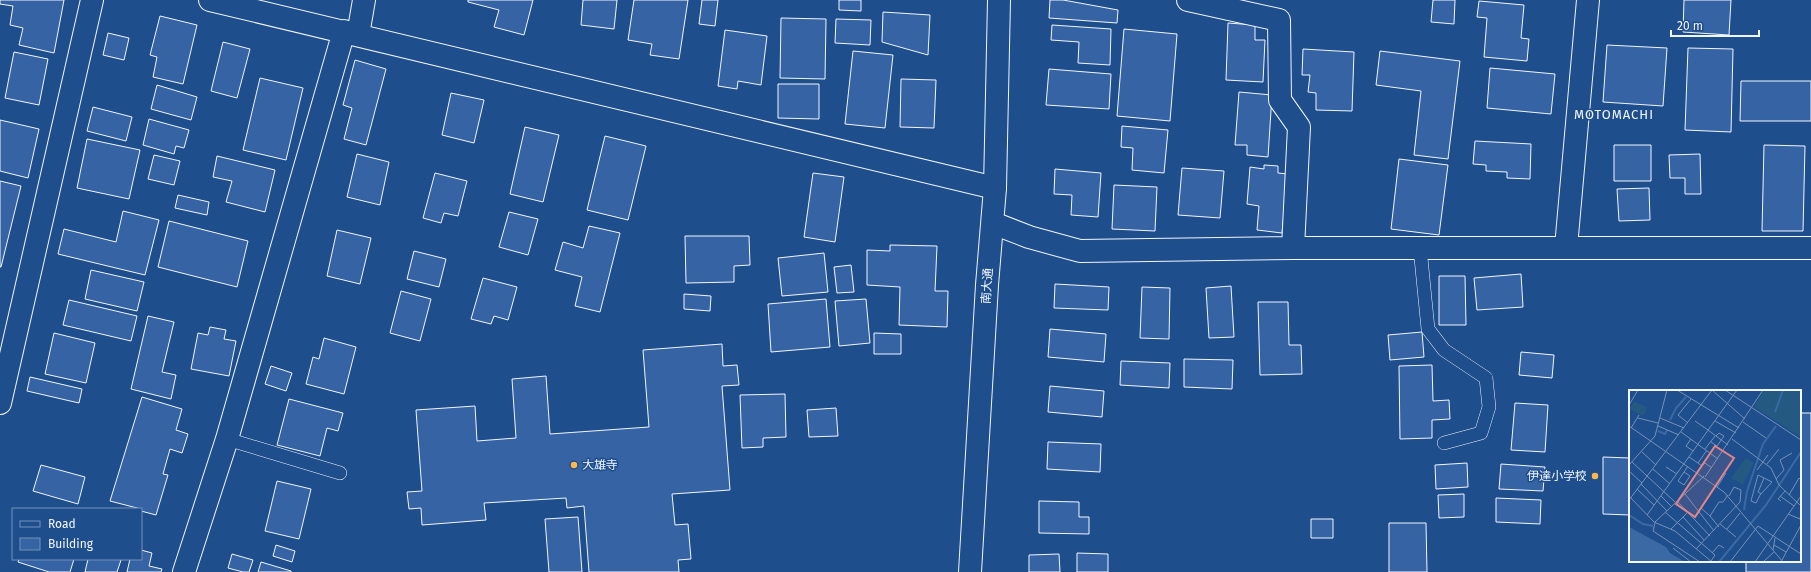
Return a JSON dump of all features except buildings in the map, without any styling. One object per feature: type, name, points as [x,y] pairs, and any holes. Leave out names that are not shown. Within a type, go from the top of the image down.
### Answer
[{"type":"street","points":[[0,403],[3,376],[92,0]]},
{"type":"street","points":[[184,572],[227,439],[351,33],[364,0]]},
{"type":"street","name":"南大通","points":[[970,572],[987,285],[995,188],[999,0]]},
{"type":"street","points":[[1188,0],[1279,20],[1280,100],[1299,127],[1293,248]]},
{"type":"street","points":[[1566,247],[1588,0]]},
{"type":"street","points":[[221,1],[995,188]]},
{"type":"street","points":[[993,223],[1028,237],[1080,251],[1293,248],[1811,248]]},
{"type":"lane","points":[[1420,248],[1428,329],[1444,350],[1486,378],[1489,407],[1481,432],[1444,443]]},
{"type":"lane","points":[[227,439],[340,473]]},
{"type":"place","name":"大雄寺","points":[[574,465]]},
{"type":"place","name":"伊達小学校","points":[[1595,476]]},
{"type":"district","name":"MOTOMACHI","points":[[1614,114]]}]
